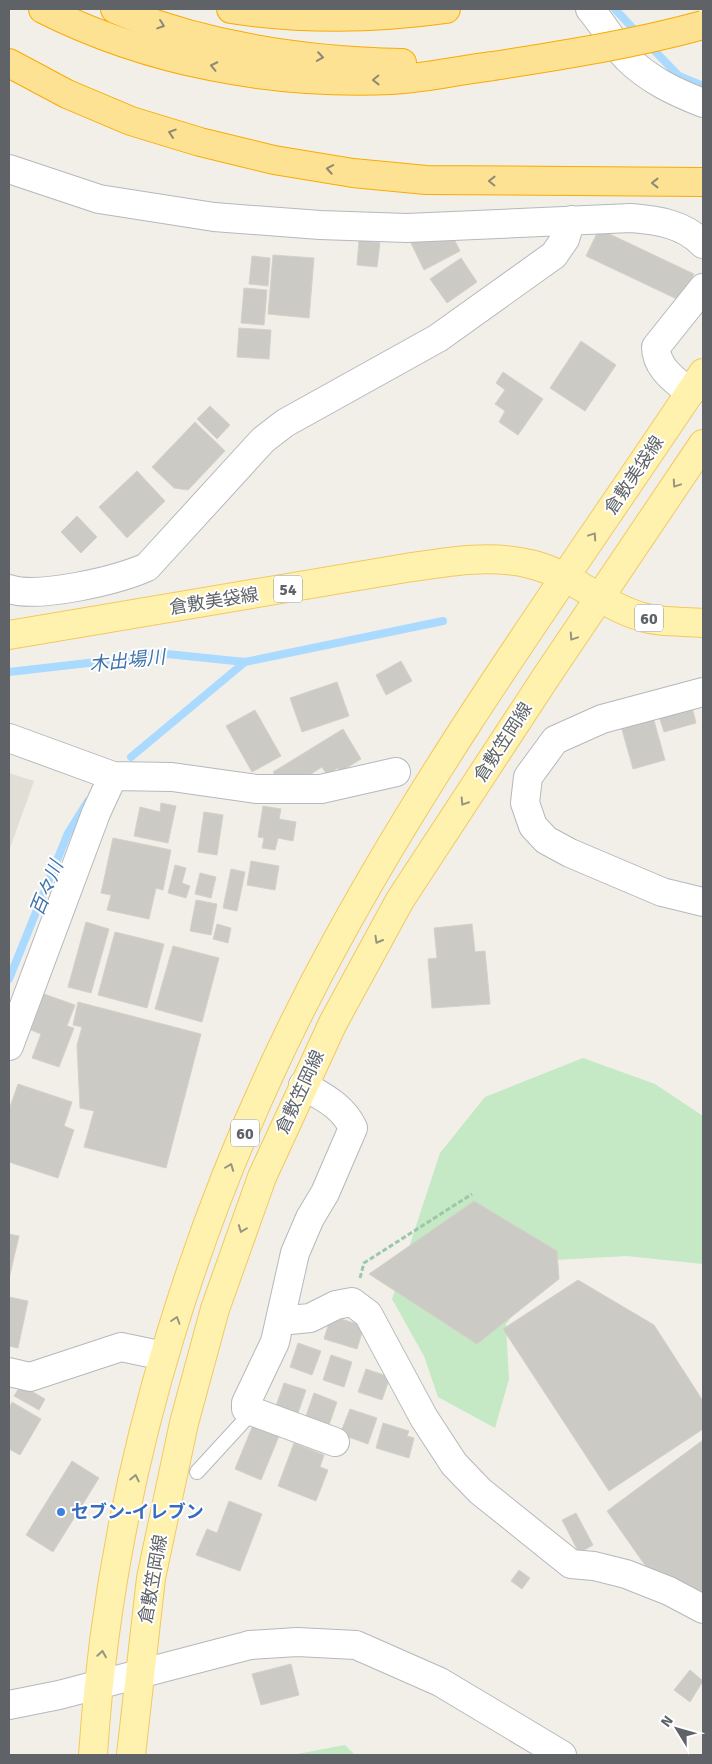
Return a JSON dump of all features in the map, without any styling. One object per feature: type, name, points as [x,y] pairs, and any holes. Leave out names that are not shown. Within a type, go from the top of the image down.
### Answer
[{"type":"highway","points":[[43,9],[109,37],[212,66],[266,76],[328,81],[394,80],[577,54],[658,37],[703,25]]},
{"type":"highway","points":[[115,9],[172,29],[221,42],[274,51],[330,59],[493,66]]},
{"type":"highway","points":[[232,9],[290,16],[346,17],[404,14],[446,9]]},
{"type":"highway","points":[[9,63],[67,94],[131,120],[200,142],[284,161],[353,173],[426,180],[697,184]]},
{"type":"main road","name":"倉敷美袋線","points":[[566,577],[696,383]]},
{"type":"main road","points":[[600,597],[703,444]]},
{"type":"main road","name":"倉敷美袋線","points":[[9,635],[453,561],[512,561],[529,563],[566,577],[600,597]]},
{"type":"main road","name":"倉敷笠岡線","points":[[93,1755],[97,1685],[115,1568],[147,1419],[164,1356],[232,1162],[303,1006],[337,941],[405,823],[566,577]]},
{"type":"main road","name":"倉敷笠岡線","points":[[131,1755],[138,1674],[151,1578],[198,1364],[237,1242],[262,1177],[303,1085],[342,1006],[400,900],[600,597]]},
{"type":"main road","name":"60","points":[[600,597],[640,616],[703,623]]},
{"type":"street","points":[[590,9],[627,57],[647,75],[674,91],[703,103]]},
{"type":"street","points":[[9,170],[99,199],[214,217],[320,226],[407,228],[631,218],[655,220],[687,232],[703,244]]},
{"type":"street","points":[[9,589],[20,593],[35,593],[129,575],[147,567],[263,440],[285,423],[438,338],[554,255],[565,239],[571,220]]},
{"type":"street","points":[[696,383],[662,368],[656,358],[656,346],[703,288]]},
{"type":"street","points":[[703,692],[602,718],[555,740],[528,777],[525,802],[533,826],[546,840],[570,853],[662,892],[703,902]]},
{"type":"street","points":[[9,738],[113,776],[172,777],[256,789],[320,789],[396,772]]},
{"type":"street","points":[[9,1046],[96,813],[113,776]]},
{"type":"street","points":[[303,1085],[327,1099],[346,1114],[352,1128],[326,1193],[310,1218],[296,1253],[275,1342],[246,1403],[246,1409],[335,1442]]},
{"type":"street","points":[[280,1321],[310,1318],[336,1305],[352,1302],[368,1314],[424,1418],[454,1464],[480,1491],[571,1564],[594,1566],[626,1574],[669,1591],[703,1609]]},
{"type":"street","points":[[9,1372],[30,1377],[121,1347],[164,1356]]},
{"type":"street","points":[[9,1705],[97,1685],[250,1645],[297,1642],[356,1645],[440,1682],[562,1755]]},
{"type":"lane","points":[[197,1472],[253,1411]]},
{"type":"path","points":[[352,1302],[364,1263],[472,1194]]},
{"type":"shaded area","points":[[9,773],[34,781],[9,851]]},
{"type":"green space","points":[[583,1058],[655,1084],[703,1116],[703,1264],[627,1256],[554,1260],[506,1324],[509,1379],[495,1428],[438,1397],[424,1356],[392,1299],[440,1153],[485,1097]]},
{"type":"green space","points":[[345,1745],[355,1755],[292,1755]]},
{"type":"building","points":[[599,229],[694,274],[681,301],[586,256]]},
{"type":"building","points":[[425,236],[453,237],[460,251],[424,270],[411,243]]},
{"type":"building","points":[[359,240],[380,243],[377,267],[357,265]]},
{"type":"building","points":[[273,255],[314,258],[309,318],[268,314]]},
{"type":"building","points":[[252,256],[270,258],[268,286],[249,284]]},
{"type":"building","points":[[461,258],[477,282],[447,303],[430,279]]},
{"type":"building","points":[[244,288],[267,290],[264,325],[241,323]]},
{"type":"building","points":[[239,328],[271,330],[269,359],[237,357]]},
{"type":"building","points":[[581,341],[616,365],[585,411],[550,388]]},
{"type":"building","points":[[503,372],[543,399],[518,435],[499,422],[505,411],[495,404],[505,390],[496,383]]},
{"type":"building","points":[[210,406],[230,425],[217,439],[197,419]]},
{"type":"building","points":[[195,422],[225,451],[188,490],[174,488],[152,467]]},
{"type":"building","points":[[137,471],[165,501],[127,538],[99,507]]},
{"type":"building","points":[[77,516],[97,537],[81,553],[61,532]]},
{"type":"building","points":[[401,661],[412,681],[386,695],[376,675]]},
{"type":"building","points":[[337,682],[349,716],[302,732],[290,698]]},
{"type":"building","points":[[692,707],[696,723],[664,732],[659,716]]},
{"type":"building","points":[[255,710],[281,756],[252,772],[226,726]]},
{"type":"building","points":[[653,717],[665,760],[633,769],[621,726]]},
{"type":"building","points":[[343,729],[361,759],[340,772],[338,768],[327,775],[322,767],[300,781],[296,775],[281,784],[273,772]]},
{"type":"building","points":[[161,803],[176,806],[168,843],[134,836],[140,807],[160,812]]},
{"type":"building","points":[[263,806],[281,809],[279,819],[296,822],[293,841],[278,838],[275,850],[262,848],[264,838],[258,837]]},
{"type":"building","points":[[204,812],[223,815],[217,855],[198,852]]},
{"type":"building","points":[[113,838],[171,850],[163,890],[156,888],[149,919],[107,910],[111,895],[101,893]]},
{"type":"building","points":[[251,861],[279,866],[275,890],[247,885]]},
{"type":"building","points":[[175,865],[186,868],[182,883],[190,886],[186,898],[168,893]]},
{"type":"building","points":[[231,869],[245,872],[237,911],[223,908]]},
{"type":"building","points":[[200,873],[216,877],[211,898],[195,894]]},
{"type":"building","points":[[196,900],[217,904],[211,935],[190,931]]},
{"type":"building","points":[[86,922],[109,929],[91,993],[68,987]]},
{"type":"building","points":[[217,924],[231,928],[228,943],[213,939]]},
{"type":"building","points":[[472,924],[475,952],[485,951],[490,1004],[432,1008],[428,959],[437,958],[434,928]]},
{"type":"building","points":[[115,932],[164,944],[147,1008],[98,995]]},
{"type":"building","points":[[173,946],[219,958],[202,1022],[155,1009]]},
{"type":"building","points":[[44,994],[75,1005],[67,1026],[74,1028],[59,1067],[32,1058],[41,1034],[31,1030]]},
{"type":"building","points":[[78,1002],[201,1034],[166,1168],[84,1147],[94,1111],[80,1108],[77,1045],[82,1027],[73,1025]]},
{"type":"building","points":[[18,1084],[72,1102],[64,1126],[74,1130],[58,1178],[9,1162],[9,1110]]},
{"type":"building","points":[[474,1201],[557,1251],[559,1279],[477,1344],[369,1274]]},
{"type":"building","points":[[9,1234],[19,1236],[9,1279]]},
{"type":"building","points":[[578,1280],[654,1325],[703,1401],[703,1429],[609,1491],[503,1329]]},
{"type":"building","points":[[9,1297],[28,1301],[18,1348],[9,1346]]},
{"type":"building","points":[[331,1316],[364,1326],[357,1349],[324,1339]]},
{"type":"building","points":[[298,1343],[321,1351],[312,1375],[290,1367]]},
{"type":"building","points":[[331,1355],[352,1362],[344,1387],[323,1380]]},
{"type":"building","points":[[366,1369],[390,1377],[382,1400],[358,1392]]},
{"type":"building","points":[[284,1383],[306,1390],[298,1413],[276,1406]]},
{"type":"building","points":[[21,1385],[45,1399],[39,1410],[14,1396]]},
{"type":"building","points":[[314,1393],[337,1402],[329,1425],[306,1416]]},
{"type":"building","points":[[12,1402],[41,1419],[20,1455],[9,1449],[9,1409]]},
{"type":"building","points":[[350,1409],[377,1418],[368,1444],[340,1434]]},
{"type":"building","points":[[383,1423],[409,1431],[407,1436],[414,1438],[409,1458],[376,1448]]},
{"type":"building","points":[[253,1425],[279,1436],[261,1480],[235,1469]]},
{"type":"building","points":[[703,1440],[703,1598],[647,1568],[607,1511]]},
{"type":"building","points":[[294,1443],[324,1455],[320,1467],[328,1470],[316,1501],[278,1486]]},
{"type":"building","points":[[72,1461],[99,1478],[53,1552],[26,1535]]},
{"type":"building","points":[[229,1501],[262,1514],[240,1571],[196,1555],[207,1529],[217,1533]]},
{"type":"building","points":[[576,1513],[593,1545],[579,1553],[562,1520]]},
{"type":"building","points":[[519,1570],[530,1578],[522,1589],[511,1581]]},
{"type":"building","points":[[291,1664],[299,1695],[261,1705],[252,1674]]},
{"type":"building","points":[[690,1670],[703,1681],[690,1702],[674,1690]]},
{"type":"waterway","points":[[615,9],[639,35]]},
{"type":"waterway","points":[[649,45],[679,76],[703,86]]},
{"type":"waterway","name":"木出場川","points":[[9,672],[167,654],[245,662],[443,621]]},
{"type":"waterway","name":"百々川","points":[[131,757],[245,662]]},
{"type":"waterway","name":"百々川","points":[[9,979],[68,833],[88,801]]},
{"type":"place","name":"セブン-イレブン","points":[[61,1512]]}]
